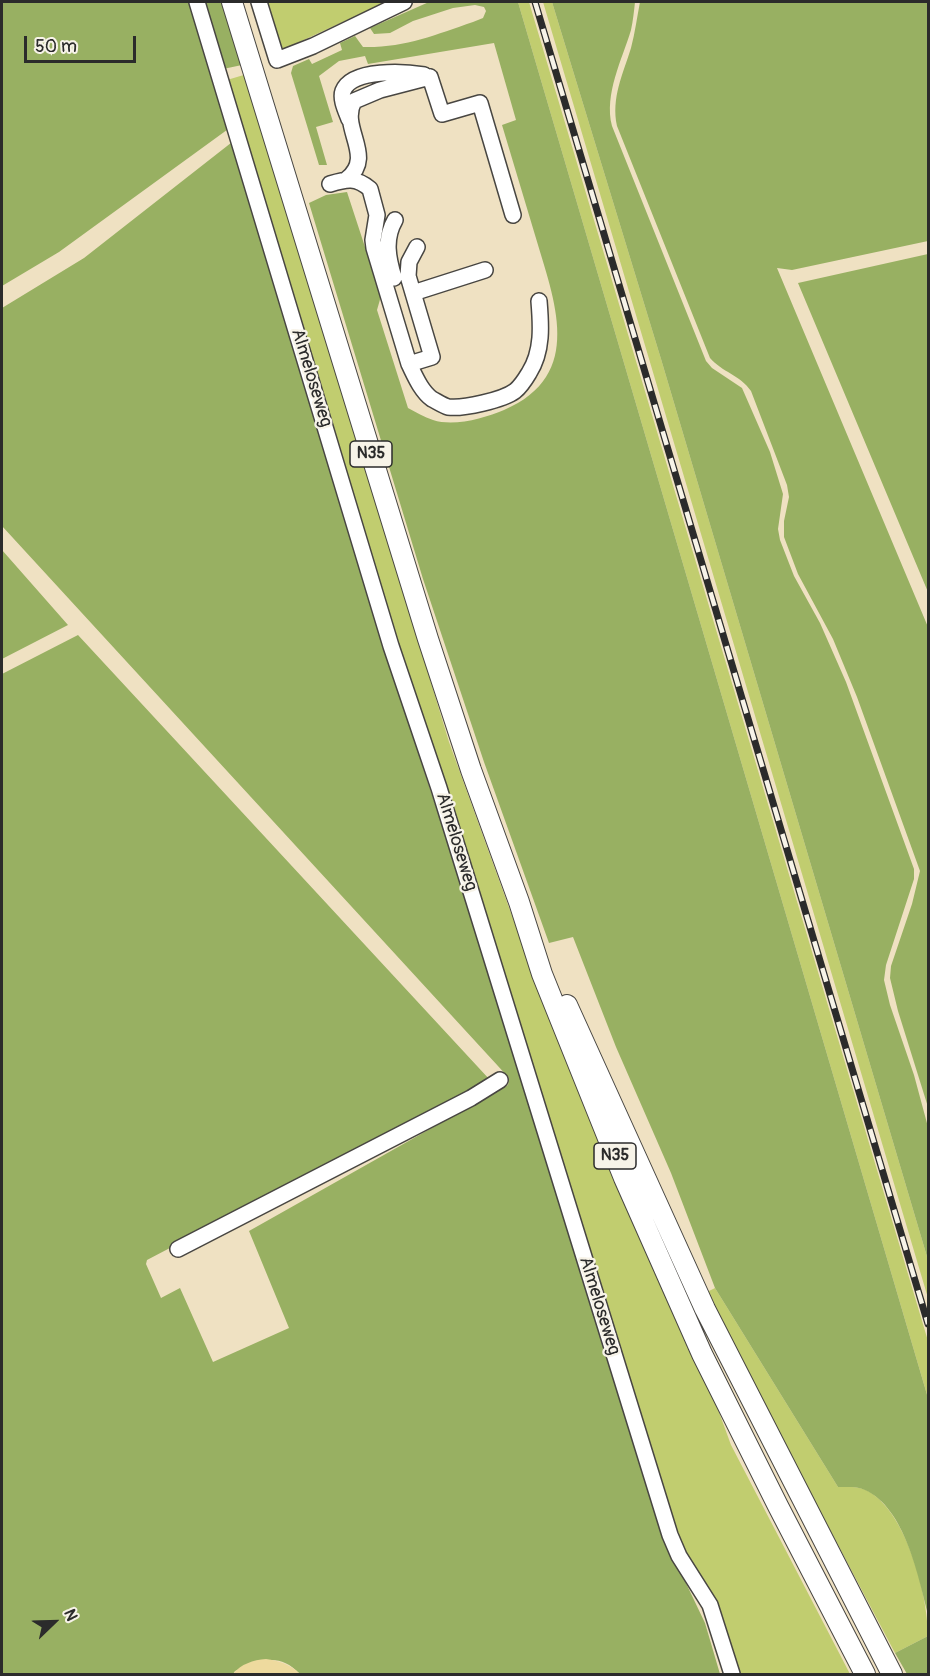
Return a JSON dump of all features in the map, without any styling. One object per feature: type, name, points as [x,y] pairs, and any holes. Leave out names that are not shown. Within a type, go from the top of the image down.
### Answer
[{"type":"main road","name":"Almeloseweg","points":[[232,2],[428,639],[471,770],[519,902]]},
{"type":"main road","name":"N35","points":[[519,902],[542,974],[583,1077],[624,1178],[702,1354],[777,1506],[865,1674]]},
{"type":"main road","name":"N35","points":[[519,902],[705,1310],[892,1674]]},
{"type":"street","name":"Almeloseweg","points":[[198,2],[391,646],[443,798],[670,1535],[679,1556],[710,1605],[732,1674]]},
{"type":"street","points":[[259,2],[277,60],[313,46],[404,2]]},
{"type":"street","points":[[347,179],[355,172],[359,159],[349,119],[352,104],[359,97],[430,77],[442,114],[480,103],[513,214]]},
{"type":"street","points":[[330,184],[347,179],[357,180],[370,189],[377,215],[374,248],[414,363]]},
{"type":"street","points":[[395,220],[389,230],[387,247],[389,261],[418,383],[430,398],[448,407],[496,400],[515,391],[530,372],[538,352],[541,327],[539,301]]},
{"type":"street","points":[[414,363],[432,357],[408,276],[409,261],[417,247]]},
{"type":"street","points":[[412,293],[485,270]]},
{"type":"street","points":[[178,1249],[471,1098],[500,1080]]},
{"type":"green space","points":[[2,2],[193,2],[231,127],[59,252],[2,286]]},
{"type":"green space","points":[[203,2],[222,2],[242,65],[223,69]]},
{"type":"green space","points":[[267,2],[386,2],[282,50]]},
{"type":"green space","points":[[429,2],[518,2],[928,1398],[928,1614],[920,1581],[900,1527],[879,1499],[862,1489],[838,1487],[715,1288],[671,1173],[616,1047],[573,937],[549,943],[484,762],[423,579],[309,203],[326,195],[347,192],[381,296],[377,310],[408,408],[433,420],[450,423],[479,419],[504,410],[530,395],[546,377],[555,356],[557,334],[550,285],[502,125],[516,120],[494,43],[368,64],[365,56],[339,61],[319,76],[333,122],[316,127],[327,165],[319,165],[291,73],[293,66],[309,59],[312,64],[342,50],[340,43],[355,36],[363,47],[406,43],[483,18],[486,11],[484,7],[475,5],[453,8],[413,21],[390,33],[374,34],[370,28]]},
{"type":"green space","points":[[518,2],[529,2],[928,1341],[928,1398]]},
{"type":"green space","points":[[543,2],[552,2],[661,359],[928,1260],[928,1298]]},
{"type":"green space","points":[[552,2],[635,2],[631,30],[612,89],[610,114],[612,126],[706,361],[712,368],[742,388],[770,452],[783,494],[778,529],[780,540],[794,576],[820,623],[846,682],[914,869],[914,879],[886,965],[884,980],[928,1127],[928,1260],[661,359]]},
{"type":"green space","points":[[640,2],[928,2],[928,241],[792,270],[777,268],[928,627],[928,1107],[890,978],[891,966],[912,904],[920,871],[857,697],[833,639],[798,574],[784,537],[784,521],[789,497],[787,485],[751,391],[742,381],[710,358],[617,126],[617,96]]},
{"type":"green space","points":[[247,74],[449,742],[544,1004],[582,1101],[708,1382],[731,1445],[850,1674],[738,1674],[680,1544],[374,563],[227,80]]},
{"type":"green space","points":[[236,139],[317,426],[383,645],[492,979],[663,1535],[705,1623],[720,1674],[300,1674],[284,1662],[269,1660],[244,1667],[233,1674],[2,1674],[2,674],[78,635],[490,1080],[147,1260],[146,1264],[161,1298],[180,1288],[213,1362],[289,1328],[249,1231],[508,1085],[509,1078],[2,526],[2,308],[84,258]]},
{"type":"green space","points":[[928,254],[928,592],[798,283]]},
{"type":"green space","points":[[2,550],[68,625],[2,659]]},
{"type":"green space","points":[[715,1288],[838,1487],[856,1487],[866,1490],[880,1500],[893,1515],[912,1555],[919,1577],[928,1636],[895,1653],[705,1293]]},
{"type":"green space","points":[[928,1636],[928,1674],[907,1674],[895,1653]]},
{"type":"sand","points":[[266,1659],[284,1664],[300,1674],[233,1674],[248,1663]]},
{"type":"railway","points":[[535,2],[928,1324]]}]
